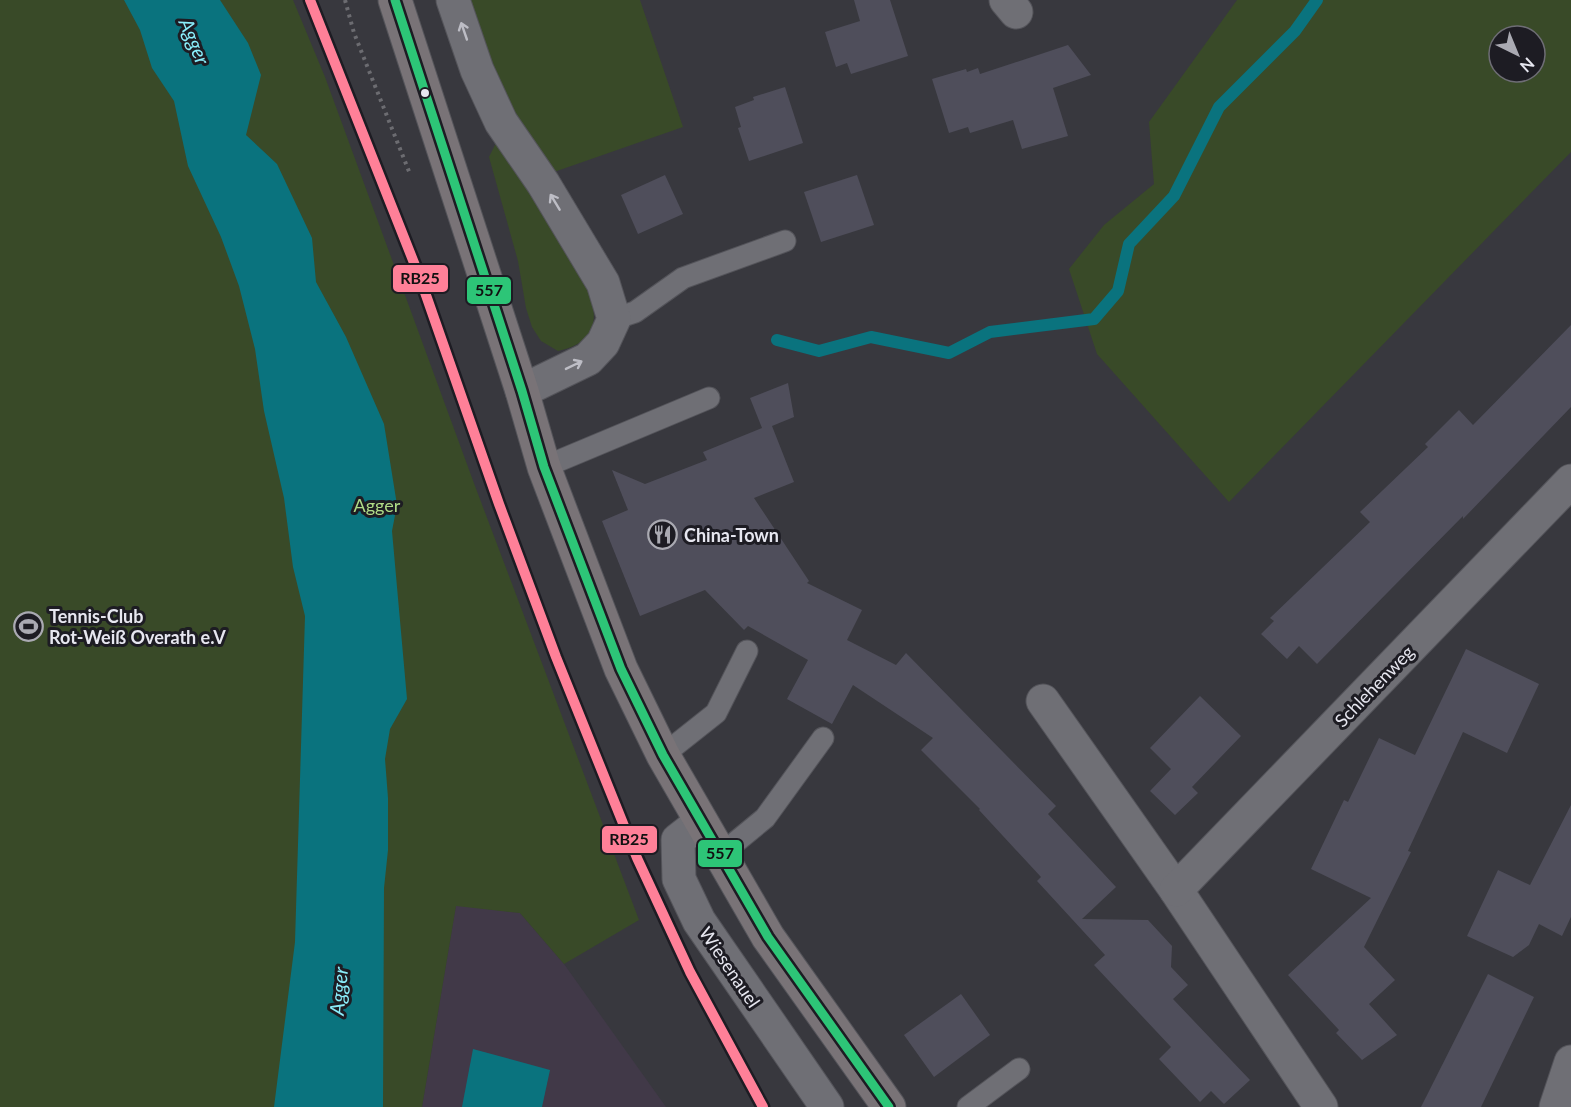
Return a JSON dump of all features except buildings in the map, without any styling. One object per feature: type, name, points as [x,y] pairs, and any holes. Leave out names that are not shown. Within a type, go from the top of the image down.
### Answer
[{"type":"main road","points":[[395,0],[522,391],[544,467],[621,669],[663,755],[768,937],[889,1107]]},
{"type":"street","points":[[453,0],[477,70],[501,122],[543,183],[603,283],[614,319],[603,343],[588,358],[522,391]]},
{"type":"street","name":"Schlehenweg","points":[[1176,890],[1571,481]]},
{"type":"street","points":[[1043,701],[1176,890],[1321,1107]]},
{"type":"street","name":"Wiesenauel","points":[[701,822],[678,840],[679,879],[699,921],[827,1107]]},
{"type":"street","points":[[1556,1107],[1571,1062]]},
{"type":"lane","points":[[614,319],[635,312],[683,278],[785,241]]},
{"type":"lane","points":[[544,467],[709,398]]},
{"type":"lane","points":[[663,755],[716,713],[747,651]]},
{"type":"lane","points":[[720,855],[765,818],[823,738]]},
{"type":"lane","points":[[968,1107],[1018,1069]]},
{"type":"shaded area","points":[[456,905],[520,913],[564,964],[666,1107],[422,1107]]},
{"type":"green space","name":"Agger","points":[[0,0],[293,0],[325,77],[475,486],[639,920],[564,964],[520,913],[456,906],[422,1107],[0,1107]]},
{"type":"green space","points":[[468,0],[640,0],[683,127],[554,172],[506,98]]},
{"type":"green space","points":[[1237,0],[1571,0],[1571,152],[1229,502],[1097,354],[1069,269],[1104,225],[1154,184],[1149,122]]},
{"type":"green space","points":[[498,139],[588,284],[594,318],[592,327],[581,342],[571,347],[558,351],[541,341],[532,327],[526,308],[518,261],[489,157]]},
{"type":"water","name":"Agger","points":[[124,0],[220,0],[248,43],[261,75],[246,135],[277,164],[312,238],[316,282],[346,337],[384,424],[397,505],[392,531],[407,699],[390,729],[385,759],[388,850],[384,888],[383,1107],[274,1107],[295,942],[305,616],[293,567],[284,498],[264,411],[255,349],[239,286],[221,237],[188,166],[174,101],[152,68],[140,30]]},
{"type":"water","points":[[473,1049],[550,1070],[542,1107],[462,1107]]},
{"type":"waterway","points":[[777,340],[819,351],[871,337],[949,353],[990,332],[1094,319],[1118,291],[1129,244],[1174,196],[1219,107],[1295,31],[1317,0]]},
{"type":"transit line","name":"RB25","points":[[310,0],[420,278],[499,504],[556,657],[637,858],[690,972],[763,1107]]},
{"type":"transit line","name":"557","points":[[395,0],[522,391],[544,467],[621,669],[663,755],[768,937],[889,1107]]},
{"type":"place","name":"China-Town","points":[[663,535]]},
{"type":"place","name":"Tennis-Club Rot-Weiß Overath e.V","points":[[28,626]]}]
